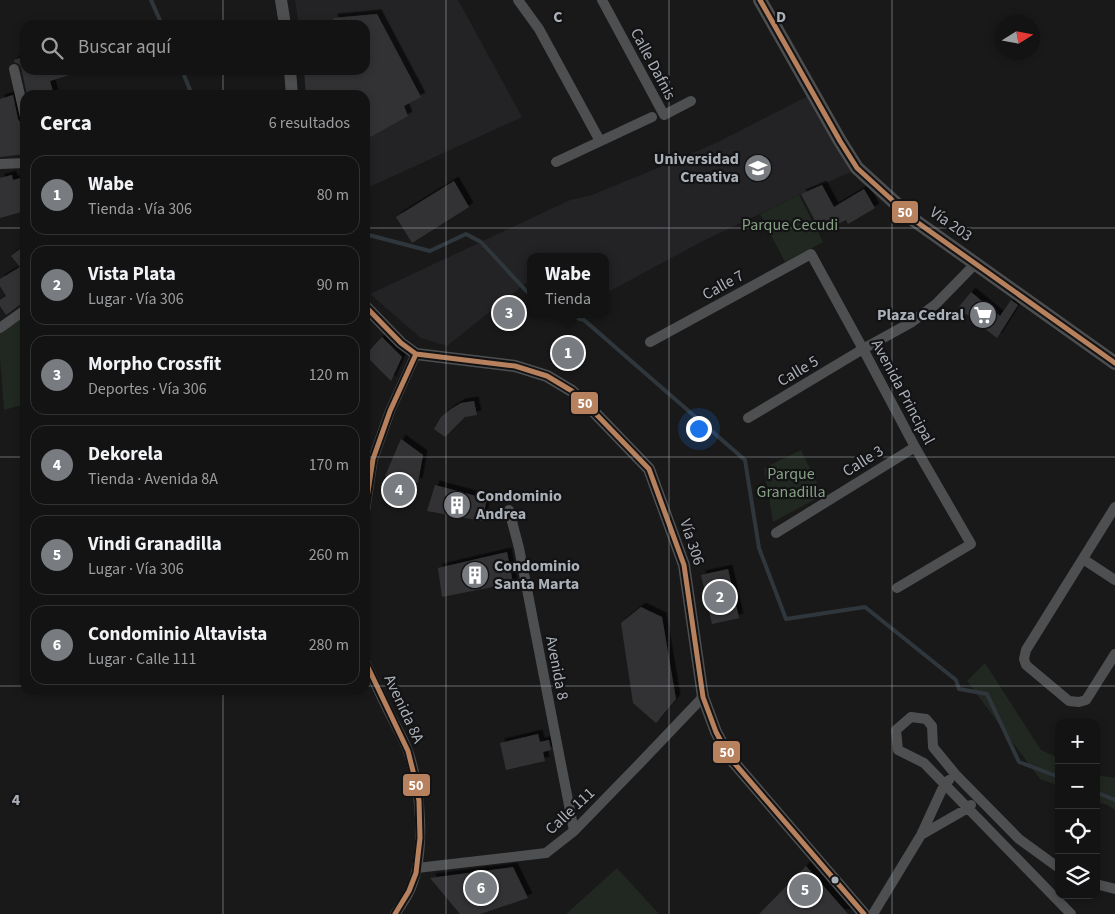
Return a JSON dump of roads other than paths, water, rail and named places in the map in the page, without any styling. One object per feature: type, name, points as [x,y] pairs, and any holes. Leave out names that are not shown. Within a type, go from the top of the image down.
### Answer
[{"type":"main road","name":"Vía 203","points":[[760,0],[857,168],[914,220],[1115,364]]},
{"type":"street","points":[[282,0],[284,20]]},
{"type":"street","points":[[518,0],[539,29],[600,141]]},
{"type":"street","name":"Calle Dafnis","points":[[602,0],[664,115],[691,101]]},
{"type":"street","points":[[14,69],[20,95]]},
{"type":"street","points":[[290,75],[292,90]]},
{"type":"street","points":[[556,162],[652,117]]},
{"type":"street","points":[[0,164],[20,163]]},
{"type":"street","name":"Calle 7","points":[[650,342],[811,254]]},
{"type":"street","name":"Avenida Principal","points":[[811,254],[915,447],[971,544],[897,588]]},
{"type":"street","name":"Calle 5","points":[[748,418],[912,322],[936,304],[976,263]]},
{"type":"street","points":[[370,311],[401,343],[416,354],[390,411],[373,458],[370,478]]},
{"type":"street","points":[[0,328],[20,314]]},
{"type":"street","name":"Vía 306","points":[[416,354],[515,366],[547,376],[572,391],[649,469],[684,565],[703,697],[716,732],[730,758],[864,914]]},
{"type":"street","name":"Calle 3","points":[[776,532],[915,447]]},
{"type":"street","points":[[1115,507],[1026,650],[1024,659],[1026,665],[1069,701],[1079,702],[1086,700],[1115,654]]},
{"type":"street","name":"Avenida 8","points":[[509,510],[574,831]]},
{"type":"street","points":[[1083,558],[1115,580]]},
{"type":"street","name":"Avenida 8A","points":[[370,672],[408,751],[416,782],[420,818],[417,868],[411,888],[395,914]]},
{"type":"street","name":"Calle 111","points":[[417,868],[546,853],[574,831],[703,697]]},
{"type":"street","points":[[1055,865],[1019,839],[956,775],[934,747],[932,726],[926,719],[911,717],[896,730],[898,750],[924,763],[1071,914]]},
{"type":"street","points":[[873,914],[921,835],[945,783],[956,775]]},
{"type":"street","points":[[921,835],[968,808],[979,798]]},
{"type":"street","points":[[1020,862],[1032,848]]},
{"type":"street","points":[[1100,885],[1115,889]]},
{"type":"waterway","points":[[151,0],[160,20]]},
{"type":"waterway","points":[[184,75],[190,90]]},
{"type":"waterway","points":[[370,235],[430,251],[466,234],[481,242],[527,292]]},
{"type":"waterway","points":[[577,318],[584,320],[745,460],[759,548],[786,619],[865,607],[956,680],[959,689],[987,694],[1019,762],[1055,776]]},
{"type":"waterway","points":[[1100,794],[1115,800]]},
{"type":"place","name":"Universidad Creativa","points":[[758,168]]},
{"type":"place","name":"Morpho Crossfit","points":[[509,313]]},
{"type":"place","name":"Plaza Cedral","points":[[983,315]]},
{"type":"place","name":"Wabe","points":[[568,353]]},
{"type":"place","name":"Dekorela","points":[[399,490]]},
{"type":"place","name":"Condominio Andrea","points":[[457,505]]},
{"type":"place","name":"Condominio Santa Marta","points":[[475,575]]},
{"type":"place","name":"Vista Plata","points":[[720,597]]},
{"type":"place","name":"Condominio Altavista","points":[[481,888]]},
{"type":"place","name":"Vindi Granadilla","points":[[805,890]]},
{"type":"park label","name":"Parque Cecudi","points":[[790,225]]},
{"type":"park label","name":"Parque Granadilla","points":[[791,483]]}]
